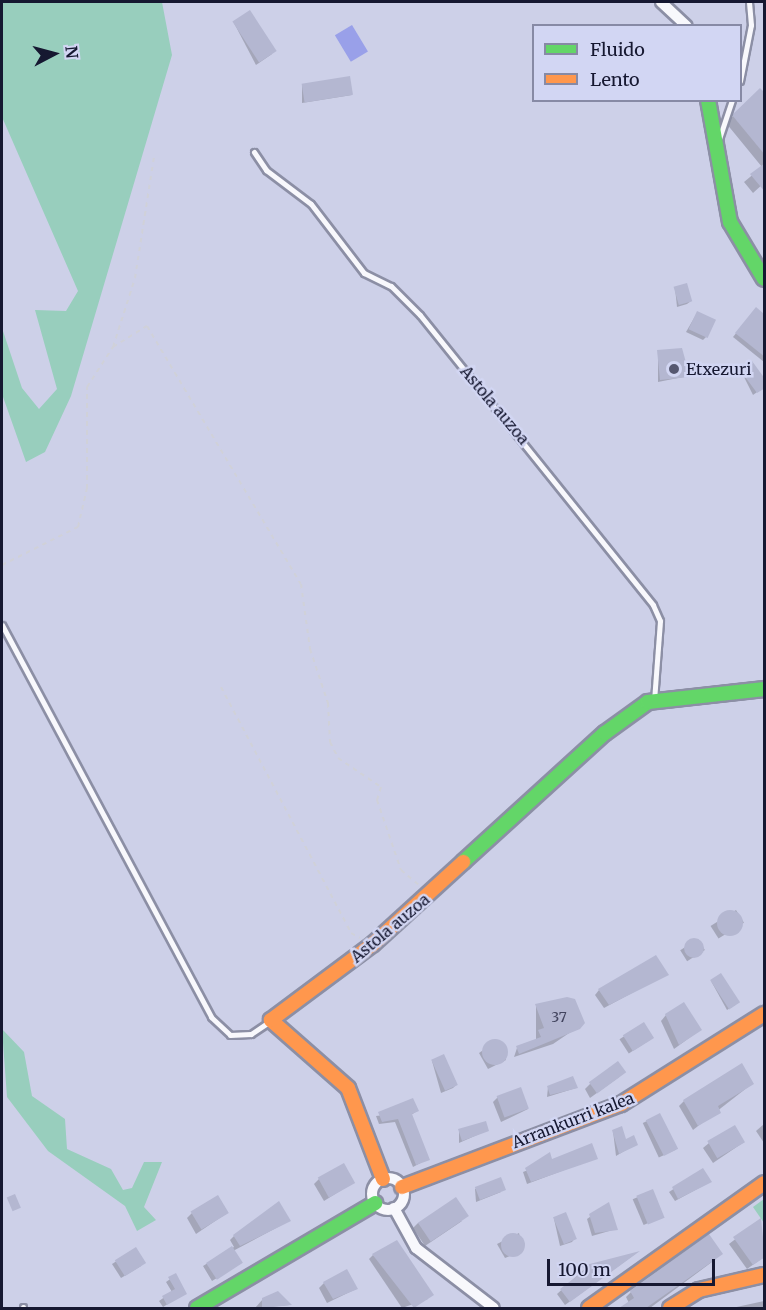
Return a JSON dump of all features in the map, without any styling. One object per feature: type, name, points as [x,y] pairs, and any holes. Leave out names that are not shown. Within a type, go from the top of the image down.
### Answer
[{"type":"street","points":[[661,2],[685,24]]},
{"type":"street","points":[[708,102],[730,222],[765,279]]},
{"type":"street","name":"Astola auzoa","points":[[271,1020],[373,944],[433,892],[605,733],[654,700],[765,688]]},
{"type":"street","name":"Arrankurri kalea","points":[[402,1187],[621,1104],[765,1014]]},
{"type":"street","points":[[271,1020],[348,1088],[383,1179],[402,1187],[403,1197],[394,1208]]},
{"type":"street","points":[[375,1203],[373,1189],[383,1179]]},
{"type":"street","points":[[590,1308],[765,1183]]},
{"type":"street","points":[[197,1308],[375,1203],[394,1208]]},
{"type":"street","points":[[394,1208],[404,1234],[455,1281],[494,1308]]},
{"type":"street","points":[[670,1308],[699,1290],[765,1275]]},
{"type":"lane","points":[[742,75],[751,25],[749,2]]},
{"type":"lane","points":[[714,141],[731,102]]},
{"type":"lane","name":"Astola auzoa","points":[[254,152],[266,170],[304,196],[364,273],[391,286],[420,315],[653,605],[660,621],[654,700]]},
{"type":"lane","points":[[2,625],[211,1017],[230,1035],[251,1034],[271,1020]]},
{"type":"path","points":[[2,565],[78,527],[87,489],[87,387],[113,347],[145,240],[154,156]]},
{"type":"path","points":[[113,347],[147,326],[195,402],[215,448],[301,584],[310,648],[328,703],[330,742],[338,758],[381,787],[377,800],[401,870],[433,892]]},
{"type":"path","points":[[221,687],[351,933],[373,944]]},
{"type":"green space","points":[[2,2],[162,2],[172,55],[71,396],[45,452],[26,462],[2,394],[2,328],[22,388],[39,409],[57,389],[35,310],[66,311],[78,291],[2,117]]},
{"type":"green space","points":[[2,1029],[24,1052],[32,1096],[65,1119],[67,1149],[111,1169],[123,1190],[132,1188],[144,1162],[162,1162],[144,1207],[156,1220],[137,1231],[125,1206],[48,1151],[7,1097]]},
{"type":"green space","points":[[764,1199],[764,1223],[753,1207]]},
{"type":"water","points":[[352,25],[368,52],[351,62],[335,35]]},
{"type":"building","points":[[250,10],[277,51],[259,63],[232,21]]},
{"type":"building","points":[[350,76],[353,95],[305,102],[302,84]]},
{"type":"building","points":[[760,88],[765,93],[765,155],[732,115]]},
{"type":"building","points":[[765,163],[765,192],[750,174]]},
{"type":"building","points":[[687,283],[692,301],[679,305],[674,287]]},
{"type":"building","points":[[756,307],[765,315],[765,357],[735,333]]},
{"type":"building","points":[[697,311],[716,320],[708,338],[689,329]]},
{"type":"building","name":"Etxezuri","points":[[682,348],[690,377],[660,380],[657,350]]},
{"type":"building","points":[[752,361],[765,379],[765,388],[757,393],[740,370]]},
{"type":"building","points":[[730,910],[739,914],[743,923],[739,932],[730,936],[721,932],[717,923],[721,914]]},
{"type":"building","points":[[694,938],[701,941],[704,948],[701,955],[694,958],[687,955],[684,948],[687,941]]},
{"type":"building","points":[[656,955],[669,975],[609,1005],[598,989]]},
{"type":"building","points":[[721,973],[740,1002],[729,1009],[710,980]]},
{"type":"building","points":[[567,997],[575,999],[585,1023],[580,1029],[519,1054],[516,1046],[541,1037],[538,1030],[544,1028],[535,1004]]},
{"type":"building","points":[[684,1002],[702,1030],[679,1045],[665,1014]]},
{"type":"building","points":[[644,1022],[654,1038],[633,1051],[623,1035]]},
{"type":"building","points":[[495,1039],[504,1043],[508,1052],[504,1061],[495,1065],[486,1061],[482,1052],[486,1043]]},
{"type":"building","points":[[444,1054],[458,1085],[445,1091],[431,1060]]},
{"type":"building","points":[[618,1061],[626,1072],[597,1093],[589,1082]]},
{"type":"building","points":[[742,1063],[754,1084],[718,1106],[721,1113],[698,1126],[683,1100]]},
{"type":"building","points":[[573,1076],[578,1088],[550,1095],[547,1086]]},
{"type":"building","points":[[521,1087],[529,1109],[504,1118],[497,1096]]},
{"type":"building","points":[[413,1098],[419,1111],[412,1114],[430,1160],[416,1165],[398,1119],[382,1122],[378,1112]]},
{"type":"building","points":[[660,1113],[678,1149],[664,1156],[646,1120]]},
{"type":"building","points":[[486,1121],[489,1131],[462,1141],[458,1129]]},
{"type":"building","points":[[735,1125],[745,1142],[717,1158],[707,1141]]},
{"type":"building","points":[[622,1126],[626,1139],[634,1135],[638,1145],[619,1154],[612,1130]]},
{"type":"building","points":[[592,1143],[598,1159],[531,1182],[525,1168],[550,1152],[552,1159]]},
{"type":"building","points":[[344,1163],[355,1183],[329,1198],[318,1178]]},
{"type":"building","points":[[703,1168],[712,1182],[678,1199],[672,1187]]},
{"type":"building","points":[[501,1177],[506,1190],[480,1200],[475,1187]]},
{"type":"building","points":[[653,1189],[665,1218],[648,1224],[636,1196]]},
{"type":"building","points":[[15,1194],[21,1208],[13,1211],[7,1198]]},
{"type":"building","points":[[218,1195],[229,1213],[201,1229],[191,1211]]},
{"type":"building","points":[[456,1197],[469,1216],[431,1242],[418,1223]]},
{"type":"building","points":[[279,1201],[291,1221],[240,1246],[233,1235]]},
{"type":"building","points":[[609,1202],[618,1230],[595,1233],[589,1214]]},
{"type":"building","points":[[566,1212],[577,1239],[564,1244],[553,1217]]},
{"type":"building","points":[[761,1218],[765,1257],[753,1265],[733,1237]]},
{"type":"building","points":[[513,1233],[522,1236],[525,1245],[522,1254],[513,1257],[504,1254],[501,1245],[504,1236]]},
{"type":"building","points":[[709,1234],[723,1254],[646,1308],[619,1308],[634,1298],[630,1291]]},
{"type":"building","points":[[397,1240],[434,1295],[414,1308],[372,1254]]},
{"type":"building","points":[[232,1246],[243,1263],[217,1280],[206,1263]]},
{"type":"building","points":[[136,1247],[146,1263],[125,1276],[115,1260]]},
{"type":"building","points":[[640,1251],[570,1302],[560,1289],[585,1270],[582,1266]]},
{"type":"building","points":[[347,1269],[358,1289],[333,1299],[323,1282]]},
{"type":"building","points":[[176,1273],[187,1294],[167,1305],[162,1296],[175,1289],[168,1277]]},
{"type":"building","points":[[278,1291],[292,1305],[262,1308],[262,1298]]},
{"type":"traffic: fast","points":[[708,102],[730,222],[764,279]]},
{"type":"traffic: fast","points":[[463,862],[605,733],[648,702],[764,689]]},
{"type":"traffic: fast","points":[[197,1308],[375,1203]]},
{"type":"traffic: slow","points":[[383,1179],[348,1088],[271,1020],[373,944],[463,862]]},
{"type":"traffic: slow","points":[[402,1187],[621,1104],[764,1014]]},
{"type":"traffic: slow","points":[[589,1308],[764,1183]]},
{"type":"traffic: slow","points":[[670,1308],[699,1290],[764,1275]]},
{"type":"place","name":"Etxezuri","points":[[674,369]]}]
